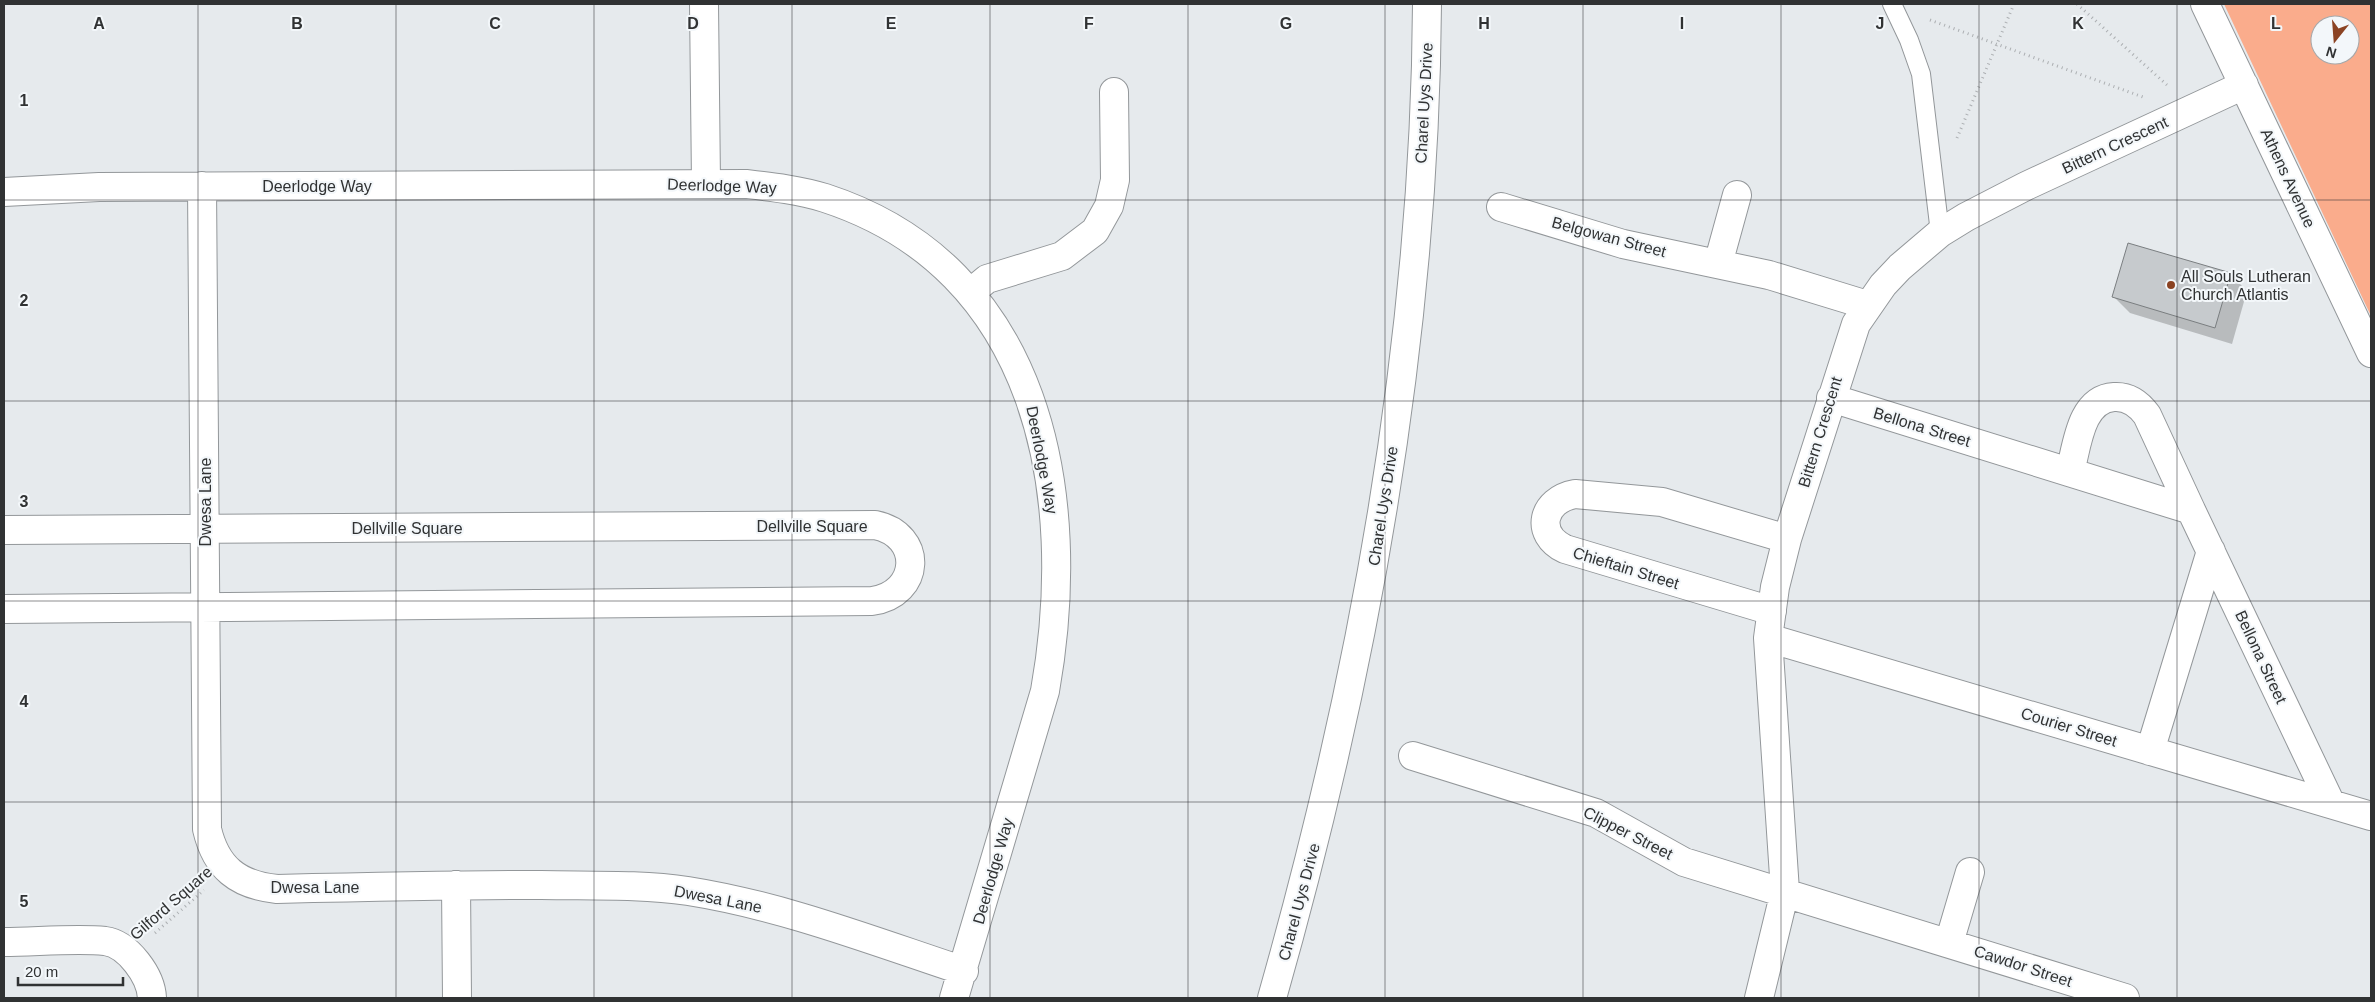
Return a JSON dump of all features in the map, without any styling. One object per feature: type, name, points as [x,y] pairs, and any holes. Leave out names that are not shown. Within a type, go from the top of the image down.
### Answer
[{"type":"street","points":[[704,4],[706,183]]},
{"type":"street","name":"Charel Uys Drive","points":[[1272,998],[1311,857],[1342,725],[1362,628],[1390,459],[1409,312],[1418,208],[1428,4]]},
{"type":"street","name":"Athens Avenue","points":[[2205,4],[2371,353]]},
{"type":"street","name":"Bittern Crescent","points":[[1759,998],[1785,891],[1768,638],[1772,611],[1787,539],[1848,345],[1867,305],[1900,267],[1940,233],[1966,217],[2179,105],[2244,85]]},
{"type":"street","points":[[970,293],[987,279],[1062,256],[1096,231],[1109,206],[1115,180],[1114,92]]},
{"type":"street","name":"Deerlodge Way","points":[[4,192],[100,187],[706,183],[785,189],[824,198],[860,212],[895,230],[927,252],[970,293],[992,322],[1005,344],[1030,399],[1046,464],[1054,515],[1058,559],[1056,621],[1045,691],[964,971],[954,998]]},
{"type":"street","name":"Dwesa Lane","points":[[202,186],[207,829],[211,844],[227,870],[242,881],[259,887],[277,889],[456,885],[608,886],[686,891],[741,901],[964,971]]},
{"type":"street","points":[[1718,264],[1737,195]]},
{"type":"street","name":"Belgowan Street","points":[[1501,207],[1623,244],[1769,275],[1867,305]]},
{"type":"street","name":"Bellona Street","points":[[2070,472],[2083,425],[2092,407],[2111,397],[2128,399],[2142,408],[2331,804]]},
{"type":"street","name":"Bellona Street","points":[[1831,398],[2191,510]]},
{"type":"street","name":"Chieftain Street","points":[[1772,611],[1565,549],[1556,545],[1550,538],[1546,519],[1549,509],[1555,501],[1564,496],[1575,494],[1662,502],[1787,539]]},
{"type":"street","name":"Dellville Square","points":[[4,530],[875,525],[886,527],[904,541],[909,551],[911,563],[909,575],[896,594],[885,600],[872,601],[4,609]]},
{"type":"street","points":[[2150,751],[2211,551]]},
{"type":"street","name":"Courier Street","points":[[1768,638],[2371,816]]},
{"type":"street","name":"Clipper Street","points":[[1413,756],[1596,813],[1684,862],[1785,891]]},
{"type":"street","points":[[1949,943],[1970,872]]},
{"type":"street","points":[[456,885],[457,998]]},
{"type":"street","name":"Cawdor Street","points":[[1785,891],[2125,998]]},
{"type":"street","points":[[4,942],[107,942],[130,955],[145,974],[152,998]]},
{"type":"lane","points":[[1893,5],[1909,40],[1921,74],[1931,175],[1940,233]]},
{"type":"path","points":[[1931,175],[1950,155],[2014,4]]},
{"type":"path","points":[[2077,4],[2172,90],[2179,105]]},
{"type":"path","points":[[1893,5],[2148,99],[2179,105]]},
{"type":"path","name":"Gilford Square","points":[[130,955],[227,870]]},
{"type":"shaded area","points":[[2224,4],[2371,4],[2371,316]]},
{"type":"building","name":"All Souls Lutheran Church Atlantis","points":[[2128,243],[2231,273],[2215,328],[2112,297]]},
{"type":"place","name":"All Souls Lutheran Church Atlantis","points":[[2171,285]]}]
